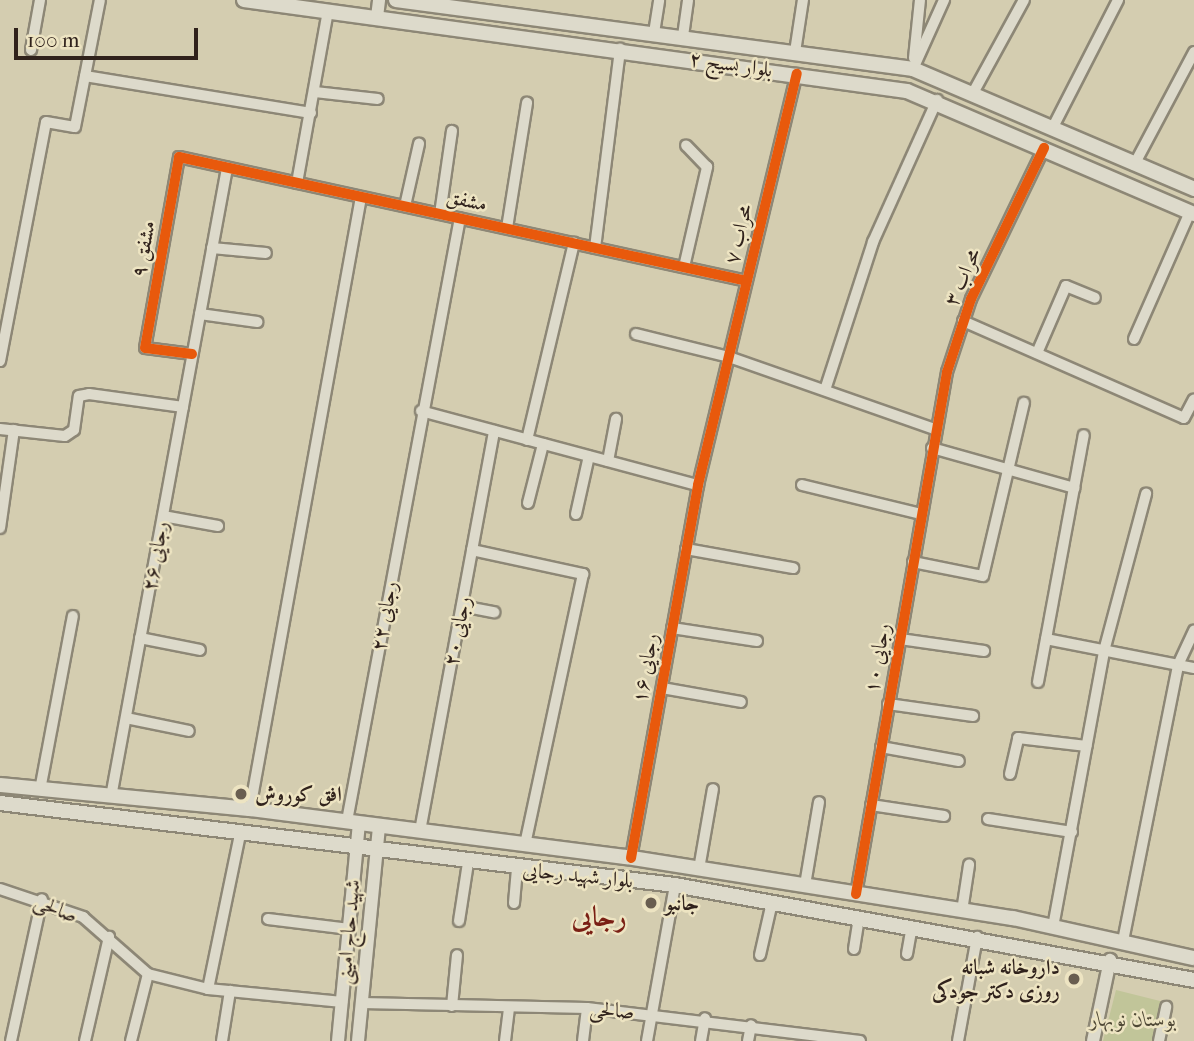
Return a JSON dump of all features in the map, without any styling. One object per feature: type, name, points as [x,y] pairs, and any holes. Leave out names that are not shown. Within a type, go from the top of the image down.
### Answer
[{"type":"main road","name":"بلوار بسیج ۲","points":[[244,0],[620,49],[907,91],[937,100],[1192,213]]},
{"type":"main road","name":"بلوار بسیج ۲","points":[[396,0],[463,4],[913,69],[1194,189]]},
{"type":"main road","points":[[907,91],[913,69]]},
{"type":"main road","name":"بلوار شهید رجایی","points":[[0,785],[250,808],[631,858],[1053,927],[1194,958]]},
{"type":"main road","name":"بلوار شهید رجایی","points":[[0,803],[377,853],[675,885],[1110,960],[1194,979]]},
{"type":"street","points":[[31,50],[40,0]]},
{"type":"street","points":[[0,361],[46,122],[75,127],[100,0]]},
{"type":"street","points":[[377,17],[379,0]]},
{"type":"street","points":[[654,33],[659,0]]},
{"type":"street","points":[[683,36],[688,0]]},
{"type":"street","points":[[795,52],[803,0]]},
{"type":"street","points":[[913,69],[920,0]]},
{"type":"street","points":[[913,69],[944,0]]},
{"type":"street","points":[[973,93],[1024,0]]},
{"type":"street","points":[[1052,129],[1118,0]]},
{"type":"street","points":[[297,183],[328,10]]},
{"type":"street","points":[[595,248],[620,49]]},
{"type":"street","points":[[1134,165],[1194,52]]},
{"type":"street","name":"محراب ۷","points":[[698,485],[797,74]]},
{"type":"street","points":[[85,76],[311,113]]},
{"type":"street","points":[[315,92],[378,99]]},
{"type":"street","points":[[825,390],[873,242],[937,100]]},
{"type":"street","points":[[507,228],[527,103]]},
{"type":"street","points":[[440,214],[452,131]]},
{"type":"street","points":[[405,206],[419,144]]},
{"type":"street","points":[[684,267],[708,167],[686,145]]},
{"type":"street","name":"محراب ۳","points":[[935,429],[963,321],[1044,148]]},
{"type":"street","name":"مشفق","points":[[179,158],[747,281]]},
{"type":"street","name":"مشفق ۹","points":[[179,158],[145,348],[192,354]]},
{"type":"street","name":"رجایی ۲۶","points":[[111,797],[227,168]]},
{"type":"street","points":[[250,808],[361,197]]},
{"type":"street","points":[[1134,340],[1192,213]]},
{"type":"street","name":"رجایی ۲۲","points":[[353,822],[421,411],[460,218]]},
{"type":"street","points":[[527,440],[574,243]]},
{"type":"street","points":[[212,248],[266,253]]},
{"type":"street","points":[[1037,353],[1066,286],[1095,298]]},
{"type":"street","points":[[200,314],[257,322]]},
{"type":"street","points":[[963,321],[1184,418],[1194,398]]},
{"type":"street","points":[[636,334],[729,357],[935,429]]},
{"type":"street","points":[[0,429],[65,436],[74,430],[79,396],[183,407]]},
{"type":"street","points":[[912,562],[983,576],[1024,403]]},
{"type":"street","points":[[421,411],[698,485]]},
{"type":"street","points":[[608,461],[616,419]]},
{"type":"street","name":"رجایی ۱۰","points":[[856,894],[935,429]]},
{"type":"street","points":[[0,528],[15,430]]},
{"type":"street","name":"رجایی ۲۰","points":[[420,831],[494,431]]},
{"type":"street","points":[[1038,682],[1084,435]]},
{"type":"street","points":[[528,503],[543,444]]},
{"type":"street","points":[[932,448],[1074,488]]},
{"type":"street","points":[[576,513],[589,456]]},
{"type":"street","name":"رجایی ۱۶","points":[[631,858],[698,485]]},
{"type":"street","points":[[802,485],[921,514]]},
{"type":"street","points":[[1053,927],[1083,777],[1104,651],[1146,494]]},
{"type":"street","points":[[163,516],[218,526]]},
{"type":"street","points":[[472,550],[583,574],[525,844]]},
{"type":"street","points":[[686,550],[793,568]]},
{"type":"street","points":[[461,606],[494,612]]},
{"type":"street","points":[[40,790],[73,616]]},
{"type":"street","points":[[672,628],[757,641]]},
{"type":"street","points":[[1123,941],[1178,665],[1194,630]]},
{"type":"street","points":[[140,638],[200,650]]},
{"type":"street","points":[[900,639],[984,651]]},
{"type":"street","points":[[1046,639],[1194,668]]},
{"type":"street","points":[[662,688],[741,702]]},
{"type":"street","points":[[888,704],[973,716]]},
{"type":"street","points":[[126,718],[189,731]]},
{"type":"street","points":[[1010,774],[1018,738],[1087,746]]},
{"type":"street","points":[[881,747],[959,761]]},
{"type":"street","points":[[699,869],[713,789]]},
{"type":"street","points":[[805,886],[819,802]]},
{"type":"street","points":[[871,805],[944,816]]},
{"type":"street","points":[[988,819],[1072,832]]},
{"type":"street","name":"شهید حاج امینی","points":[[338,1041],[356,850],[353,822]]},
{"type":"street","name":"شهید حاج امینی","points":[[358,1041],[379,825]]},
{"type":"street","points":[[208,989],[216,940],[240,835]]},
{"type":"street","points":[[459,921],[468,863]]},
{"type":"street","points":[[962,911],[969,864]]},
{"type":"street","points":[[514,903],[517,868]]},
{"type":"street","points":[[353,886],[364,881],[373,889]]},
{"type":"street","points":[[647,1041],[675,885]]},
{"type":"street","name":"صالحی","points":[[0,889],[41,899],[109,937],[148,974],[208,989],[341,1002]]},
{"type":"street","points":[[11,1041],[41,899]]},
{"type":"street","points":[[760,954],[772,902]]},
{"type":"street","points":[[854,949],[859,917]]},
{"type":"street","points":[[268,919],[349,929]]},
{"type":"street","points":[[907,954],[912,926]]},
{"type":"street","points":[[86,1039],[109,937]]},
{"type":"street","points":[[958,1041],[977,937]]},
{"type":"street","points":[[452,1006],[457,955]]},
{"type":"street","points":[[1093,1041],[1110,960]]},
{"type":"street","points":[[131,1041],[148,974]]},
{"type":"street","points":[[222,1041],[230,991]]},
{"type":"street","name":"صالحی","points":[[362,1003],[587,1008],[705,1018],[823,1038],[860,1041]]},
{"type":"street","points":[[505,1041],[509,1007]]},
{"type":"street","points":[[1159,1041],[1166,1007]]},
{"type":"street","points":[[583,1041],[587,1008]]},
{"type":"street","points":[[701,1041],[705,1018]]},
{"type":"street","points":[[748,1041],[751,1025]]},
{"type":"green space","name":"بوستان نوبهار","points":[[1116,990],[1164,1002],[1155,1041],[1103,1041]]},
{"type":"cycle path","points":[[631,858],[698,485],[797,74]]},
{"type":"cycle path","points":[[856,894],[947,372],[971,299],[1044,148]]},
{"type":"cycle path","points":[[192,354],[145,348],[179,157],[747,281]]},
{"type":"place","name":"افق کوروش","points":[[241,794]]},
{"type":"place","name":"جانبو","points":[[651,903]]},
{"type":"place","name":"داروخانه شبانه روزی دکتر جودکی","points":[[1074,979]]},
{"type":"district","name":"رجایی","points":[[599,917]]}]
